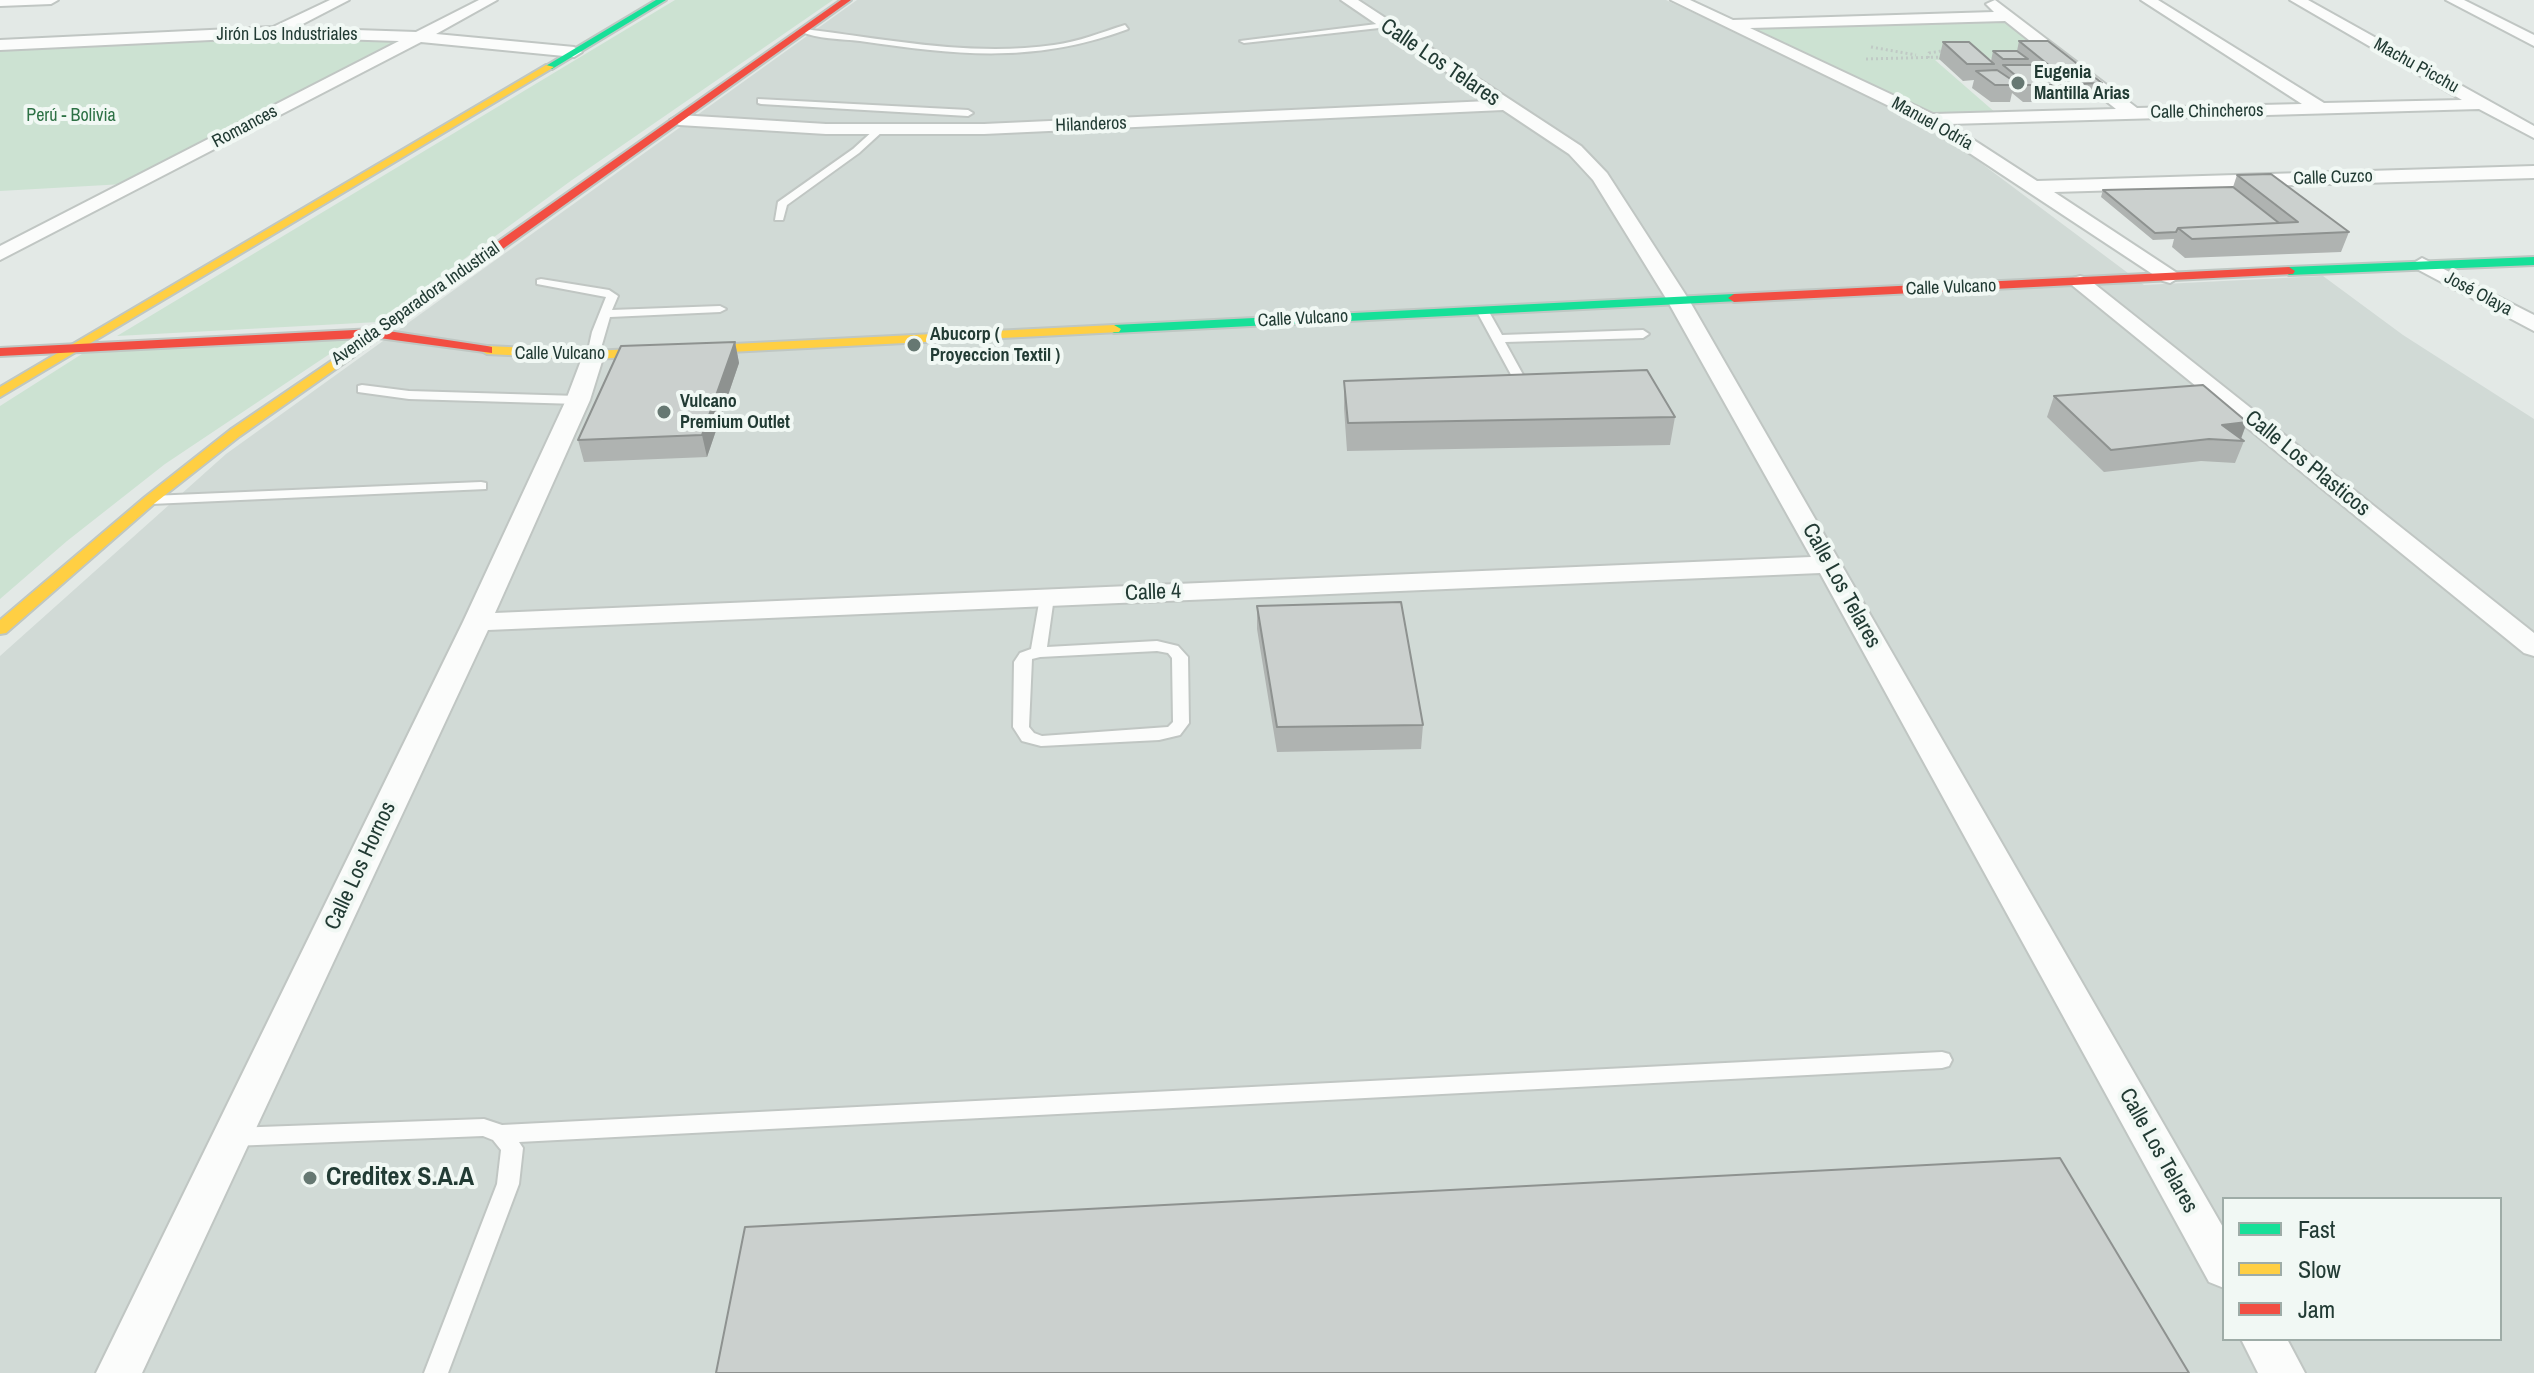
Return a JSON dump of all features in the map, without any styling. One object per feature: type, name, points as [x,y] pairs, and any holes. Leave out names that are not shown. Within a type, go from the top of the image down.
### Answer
[{"type":"main road","points":[[0,393],[662,0]]},
{"type":"main road","name":"Avenida Separadora Industrial","points":[[0,629],[150,500],[235,433],[847,0]]},
{"type":"main road","name":"Calle Vulcano","points":[[0,352],[373,333],[428,345],[500,353],[593,355],[1678,300],[2534,261]]},
{"type":"street","points":[[0,2],[51,0]]},
{"type":"street","points":[[274,32],[342,0]]},
{"type":"street","name":"Romances","points":[[0,254],[490,0]]},
{"type":"street","name":"Calle Los Telares","points":[[1348,0],[1575,150],[1600,177],[1678,300],[1829,564],[2222,1265]]},
{"type":"street","name":"Manuel Odría","points":[[1678,0],[1930,119],[2170,277]]},
{"type":"street","points":[[1989,0],[2132,113]]},
{"type":"street","points":[[2148,0],[2320,108]]},
{"type":"street","name":"Machu Picchu","points":[[2297,0],[2534,133]]},
{"type":"street","points":[[2453,0],[2534,41]]},
{"type":"street","points":[[1729,25],[2010,16]]},
{"type":"street","name":"Jirón Los Industriales","points":[[0,45],[274,32],[416,37],[574,52]]},
{"type":"street","name":"Calle Chincheros","points":[[1930,119],[2485,104]]},
{"type":"street","name":"Hilanderos","points":[[679,120],[878,131],[1125,124],[1503,105]]},
{"type":"street","name":"Calle Cuzco","points":[[2037,187],[2534,172]]},
{"type":"street","name":"José Olaya","points":[[2422,264],[2534,324]]},
{"type":"street","name":"Calle Los Plasticos","points":[[2080,282],[2534,647]]},
{"type":"street","name":"Calle Los Hornos","points":[[119,1373],[477,622],[578,400],[593,355]]},
{"type":"street","name":"Calle 4","points":[[477,622],[1829,564]]},
{"type":"street","points":[[2264,1341],[2282,1373]]},
{"type":"lane","points":[[1244,41],[1385,25]]},
{"type":"lane","points":[[804,31],[979,50],[1051,48],[1082,43],[1125,27]]},
{"type":"lane","points":[[761,101],[968,113]]},
{"type":"lane","points":[[826,129],[845,107]]},
{"type":"lane","points":[[779,218],[782,204],[878,131]]},
{"type":"lane","points":[[541,282],[605,292],[612,296],[593,355]]},
{"type":"lane","points":[[607,314],[720,309]]},
{"type":"lane","points":[[1482,310],[1530,396]]},
{"type":"lane","points":[[1498,339],[1643,334]]},
{"type":"lane","points":[[362,389],[409,395],[578,400]]},
{"type":"lane","points":[[150,500],[481,486]]},
{"type":"lane","points":[[1038,652],[1157,646],[1173,649],[1180,657],[1181,723],[1174,731],[1159,735],[1041,741],[1028,737],[1021,727],[1022,662],[1038,652],[1047,597]]},
{"type":"lane","points":[[232,1137],[484,1127],[501,1134],[1942,1060]]},
{"type":"lane","points":[[436,1373],[508,1184],[512,1148],[501,1134]]},
{"type":"path","points":[[1928,58],[1927,55],[1934,51],[1949,50]]},
{"type":"path","points":[[1858,59],[1944,57]]},
{"type":"shaded area","points":[[857,0],[1666,0],[1922,119],[2144,285],[2323,276],[2403,335],[2534,419],[2534,1373],[0,1373],[0,656],[226,454]]},
{"type":"green space","points":[[675,0],[833,0],[572,180],[378,322],[117,336]]},
{"type":"green space","points":[[2007,18],[2055,57],[1935,60],[1997,114],[1940,116],[1745,26]]},
{"type":"green space","name":"Perú - Bolivia","points":[[260,38],[403,42],[124,184],[0,191],[0,49]]},
{"type":"green space","points":[[352,339],[165,464],[67,541],[0,599],[0,406],[85,352]]},
{"type":"building","points":[[2019,41],[2048,41],[2102,83],[2072,84]]},
{"type":"building","points":[[1943,42],[1969,42],[1994,64],[1967,64]]},
{"type":"building","points":[[1993,51],[2017,51],[2028,59],[2003,59]]},
{"type":"building","points":[[2003,65],[2038,65],[2063,85],[2027,85]]},
{"type":"building","points":[[1997,70],[2015,82],[2010,82],[2014,85],[1995,85],[1976,71]]},
{"type":"building","points":[[2271,174],[2349,232],[2192,239],[2178,228],[2298,222],[2237,175]]},
{"type":"building","points":[[2233,187],[2279,223],[2178,228],[2176,232],[2155,233],[2103,190]]},
{"type":"building","name":"Vulcano Premium Outlet","points":[[735,342],[702,435],[578,440],[621,346]]},
{"type":"building","points":[[1647,370],[1675,417],[1348,423],[1344,381]]},
{"type":"building","points":[[2203,385],[2247,422],[2222,425],[2244,441],[2209,439],[2111,450],[2054,396]]},
{"type":"building","points":[[1401,602],[1423,725],[1277,727],[1257,606]]},
{"type":"building","points":[[2060,1158],[2189,1373],[716,1373],[745,1227]]},
{"type":"traffic: fast","points":[[549,67],[662,0]]},
{"type":"traffic: fast","points":[[2289,271],[2534,261]]},
{"type":"traffic: fast","points":[[1114,329],[1734,298]]},
{"type":"traffic: slow","points":[[0,393],[549,67]]},
{"type":"traffic: slow","points":[[487,350],[593,355],[1114,329]]},
{"type":"traffic: slow","points":[[0,629],[150,500],[235,433],[349,353]]},
{"type":"traffic: jam","points":[[349,353],[847,0]]},
{"type":"traffic: jam","points":[[1734,298],[2289,271]]},
{"type":"traffic: jam","points":[[0,352],[373,333],[487,350]]},
{"type":"place","name":"Eugenia Mantilla Arias","points":[[2018,83]]},
{"type":"place","name":"Abucorp ( Proyeccion Textil )","points":[[914,345]]},
{"type":"place","name":"Vulcano Premium Outlet","points":[[664,412]]},
{"type":"place","name":"Creditex S.A.A","points":[[310,1178]]}]
